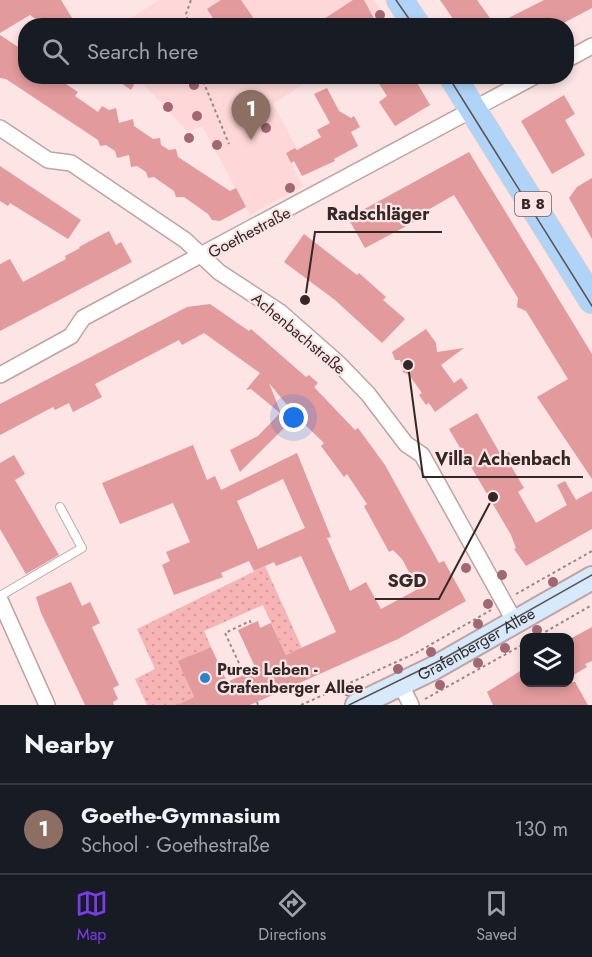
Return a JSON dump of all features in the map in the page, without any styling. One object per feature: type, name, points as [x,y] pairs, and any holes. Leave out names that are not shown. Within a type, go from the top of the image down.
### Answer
[{"type":"main road","points":[[400,0],[412,18]]},
{"type":"main road","name":"B 8","points":[[457,84],[592,300]]},
{"type":"main road","name":"Grafenberger Allee","points":[[357,705],[410,697],[515,622],[592,578]]},
{"type":"street","points":[[574,56],[592,46]]},
{"type":"street","name":"Goethestraße","points":[[0,375],[71,336],[83,318],[202,257],[521,84]]},
{"type":"street","name":"Achenbachstraße","points":[[0,128],[48,160],[71,163],[184,240],[219,272],[280,312],[316,343],[368,394],[406,444],[422,455],[515,622]]},
{"type":"street","points":[[0,598],[47,705]]},
{"type":"lane","points":[[0,598],[82,548],[60,507]]},
{"type":"path","points":[[187,18],[186,14],[191,0]]},
{"type":"path","points":[[204,84],[229,144]]},
{"type":"path","points":[[511,599],[519,591],[592,551]]},
{"type":"path","points":[[585,603],[588,608]]},
{"type":"path","name":"Grafenberger Allee","points":[[545,633],[592,605]]},
{"type":"path","name":"Grafenberger Allee","points":[[301,705],[416,653],[496,608]]},
{"type":"path","points":[[244,674],[225,633],[250,621],[251,624]]},
{"type":"path","name":"Grafenberger Allee","points":[[410,697],[520,646]]},
{"type":"shaded area","points":[[159,0],[374,0],[386,18],[131,18]]},
{"type":"shaded area","points":[[143,84],[303,84],[273,104],[296,147],[286,153],[303,186],[250,215],[202,126],[188,132]]},
{"type":"shaded area","points":[[265,566],[302,648],[286,655],[263,605],[204,631],[211,647],[179,661],[194,697],[177,705],[147,705],[135,679],[155,669],[137,629]]},
{"type":"building","points":[[0,0],[61,0],[72,18],[34,18],[30,15],[18,18],[18,22],[0,33]]},
{"type":"building","points":[[221,0],[241,0],[253,18],[213,18],[207,9]]},
{"type":"building","points":[[353,0],[364,0],[374,18],[325,18]]},
{"type":"building","points":[[440,0],[477,0],[490,18],[452,18]]},
{"type":"building","points":[[544,0],[592,0],[592,8],[573,18],[509,18]]},
{"type":"building","points":[[0,35],[18,47],[18,84],[66,84],[78,92],[75,96],[98,112],[102,106],[109,110],[116,108],[119,123],[133,119],[134,126],[153,139],[160,138],[161,145],[169,150],[176,149],[178,157],[230,191],[236,188],[246,207],[220,221],[212,220],[208,214],[184,197],[176,197],[174,191],[154,177],[148,178],[146,172],[137,166],[131,167],[129,155],[117,158],[115,151],[106,145],[100,146],[98,140],[6,79],[0,78]]},
{"type":"building","points":[[122,84],[134,84],[131,90]]},
{"type":"building","points":[[379,84],[418,84],[430,105],[395,126],[379,102],[387,96]]},
{"type":"building","points":[[327,88],[339,111],[351,118],[354,116],[360,127],[351,132],[358,146],[334,159],[335,161],[302,176],[294,161],[291,163],[286,153],[295,148],[297,150],[321,137],[317,130],[330,123],[314,94]]},
{"type":"building","points":[[564,95],[575,114],[565,120],[585,155],[552,174],[521,121]]},
{"type":"building","points":[[469,152],[592,354],[592,479],[537,397],[568,379],[526,311],[517,307],[518,298],[454,195],[412,219],[414,222],[365,248],[348,218]]},
{"type":"building","points":[[0,166],[81,220],[68,239],[10,203],[8,206],[0,201]]},
{"type":"building","points":[[592,178],[592,239],[569,198],[577,187]]},
{"type":"building","points":[[109,231],[116,245],[121,242],[132,262],[0,331],[0,264],[10,259],[23,282],[66,259],[65,256]]},
{"type":"building","points":[[304,234],[357,275],[359,273],[386,297],[383,300],[405,319],[382,343],[335,300],[284,262]]},
{"type":"building","points":[[210,304],[249,331],[251,329],[306,377],[309,375],[318,383],[314,387],[355,430],[358,428],[385,465],[439,563],[444,561],[466,601],[398,639],[250,705],[177,705],[194,697],[178,661],[211,647],[227,682],[256,669],[238,630],[251,624],[258,621],[260,628],[271,623],[286,655],[336,632],[301,556],[276,566],[274,562],[254,571],[249,561],[221,573],[223,577],[174,595],[162,565],[170,561],[166,552],[190,542],[173,503],[120,524],[102,483],[193,445],[207,480],[215,476],[221,490],[297,453],[331,537],[327,538],[350,591],[366,582],[381,609],[418,589],[402,559],[393,550],[389,552],[364,506],[367,504],[347,474],[344,477],[321,446],[324,443],[296,416],[269,383],[286,426],[240,472],[230,450],[258,436],[280,413],[251,389],[246,390],[260,373],[204,333],[182,345],[179,340],[95,384],[102,397],[73,412],[69,403],[55,410],[53,407],[0,435],[0,404],[187,307]],"holes":[[[283,479],[305,528],[258,549],[237,501]]]},
{"type":"building","points":[[426,329],[436,343],[437,352],[464,348],[441,365],[454,383],[461,378],[468,388],[435,412],[429,403],[426,405],[419,395],[422,393],[409,375],[403,372],[400,360],[395,360],[392,352]]},
{"type":"building","points":[[477,413],[502,457],[509,452],[516,463],[511,466],[524,488],[518,492],[536,523],[567,505],[557,485],[565,481],[576,500],[592,491],[592,529],[526,566],[514,549],[516,548],[511,535],[449,429]]},
{"type":"building","points":[[14,455],[25,474],[15,480],[59,555],[26,574],[0,529],[0,463]]},
{"type":"building","points":[[71,582],[82,606],[90,602],[100,623],[92,627],[119,685],[113,688],[118,699],[113,702],[114,705],[85,705],[41,613],[36,597]]},
{"type":"building","points":[[592,627],[592,661],[585,664],[587,667],[574,675],[574,637]]},
{"type":"building","points":[[520,671],[520,687],[574,687],[575,682],[588,705],[493,705],[487,692]]},
{"type":"tram line","points":[[396,0],[408,18]]},
{"type":"tram line","points":[[453,84],[592,306]]},
{"type":"tram line","points":[[349,705],[441,660],[592,575]]},
{"type":"place","name":"Goethe-Gymnasium","points":[[251,140]]},
{"type":"place","name":"Radschläger","points":[[305,300]]},
{"type":"place","name":"Villa Achenbach","points":[[408,365]]},
{"type":"place","name":"SGD","points":[[493,497]]},
{"type":"place","name":"Pures Leben - Grafenberger Allee","points":[[205,678]]}]
